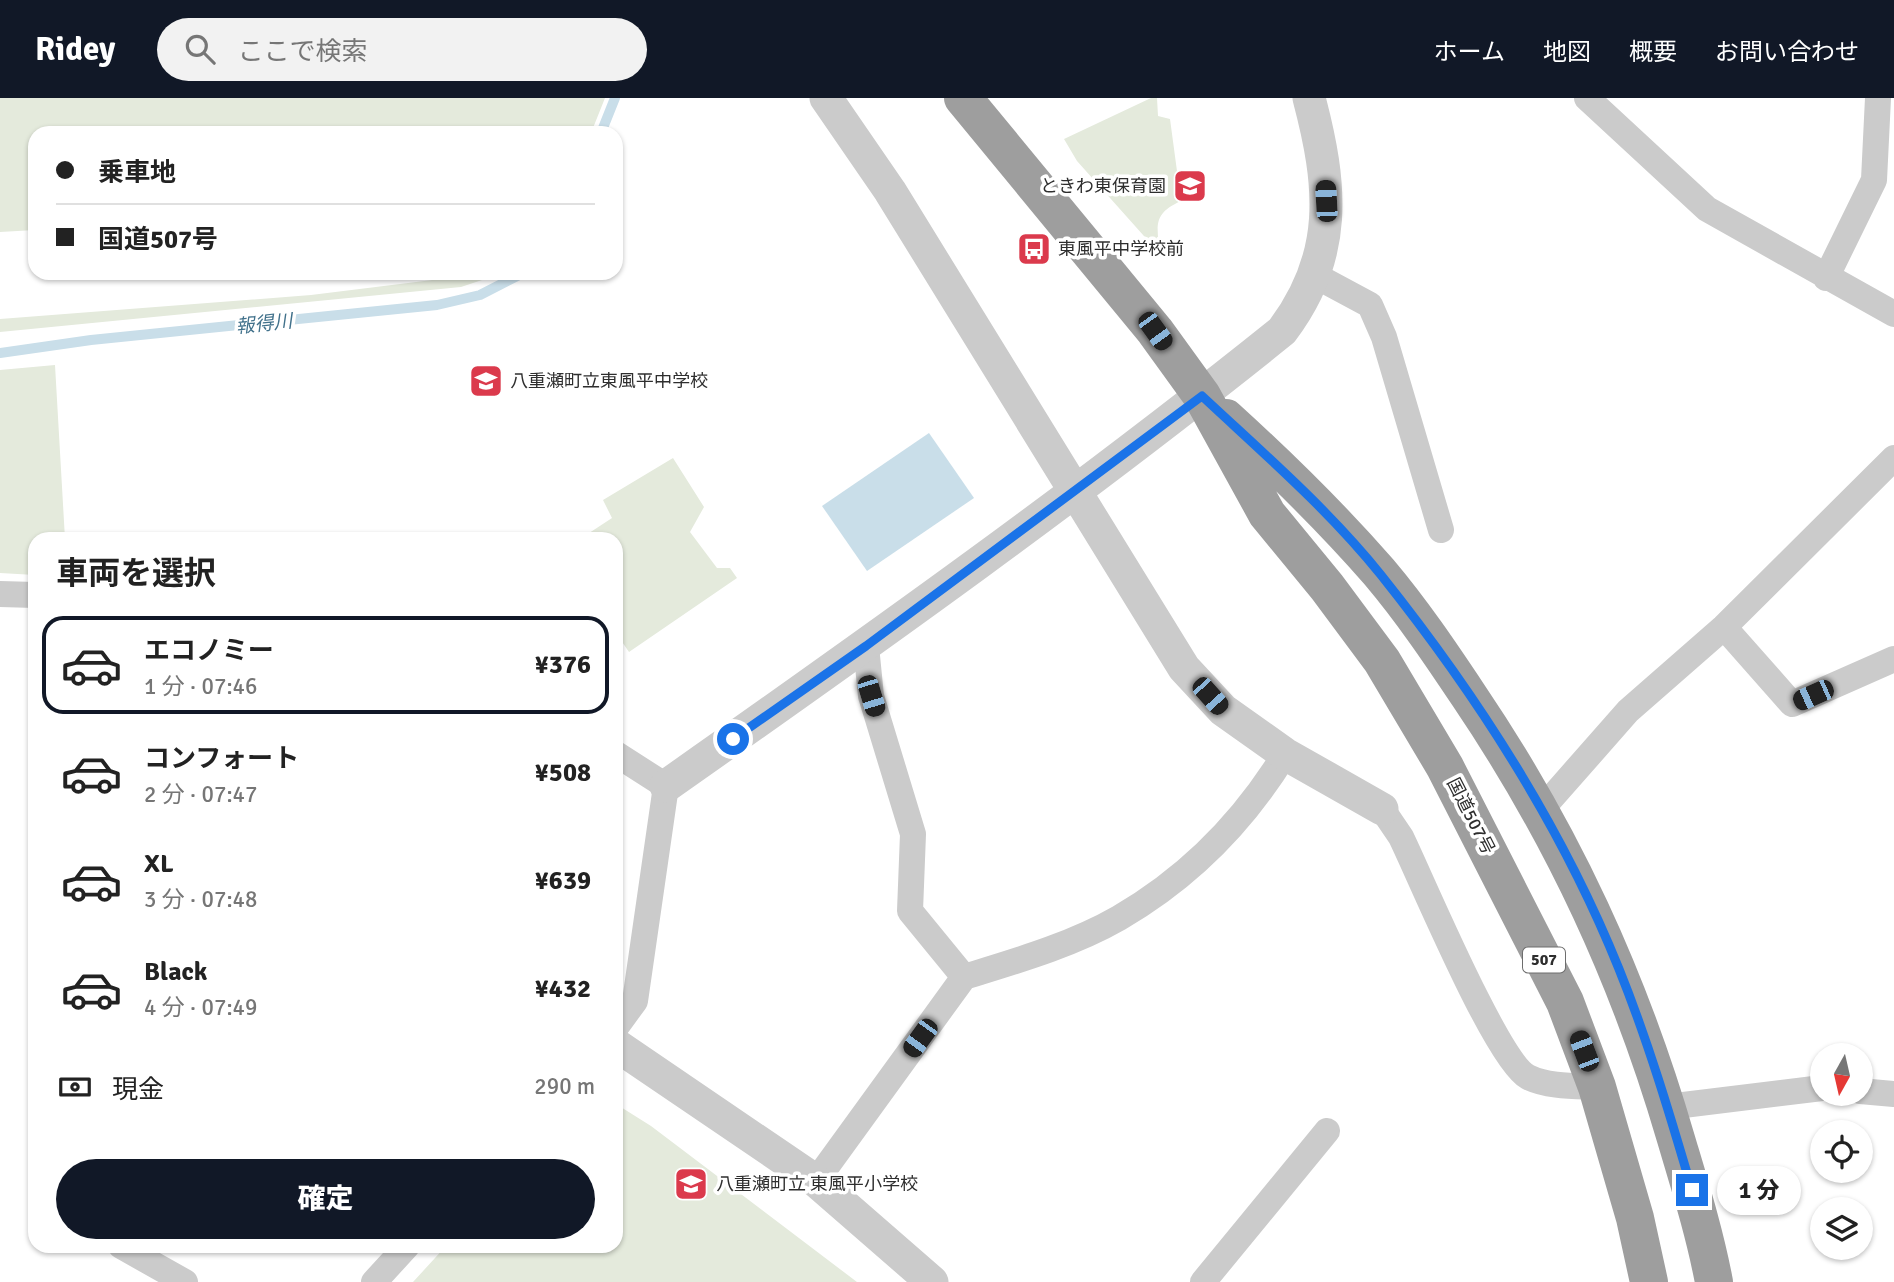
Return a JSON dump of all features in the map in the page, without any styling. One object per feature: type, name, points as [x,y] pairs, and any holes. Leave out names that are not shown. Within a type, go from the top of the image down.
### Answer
[{"type":"highway","name":"国道507号","points":[[963,98],[1136,306],[1202,396],[1267,514],[1327,587],[1382,661],[1446,767],[1565,1002],[1597,1087],[1635,1218],[1649,1282]]},
{"type":"highway","name":"国道507号","points":[[1202,396],[1298,484],[1380,573],[1452,669],[1540,811],[1582,887],[1618,966],[1667,1107],[1714,1282]]},
{"type":"street","points":[[826,98],[890,191],[1184,668],[1223,710],[1285,754],[1382,808],[1401,837],[1500,1047],[1527,1077],[1562,1085],[1597,1087]]},
{"type":"street","points":[[623,1017],[635,1001],[666,786],[866,646],[1074,493],[1202,396],[1282,331],[1302,304],[1316,276],[1325,232],[1324,159],[1309,98]]},
{"type":"street","points":[[1587,98],[1707,209],[1825,278],[1894,314]]},
{"type":"street","points":[[1825,278],[1874,180],[1878,98]]},
{"type":"street","points":[[1316,276],[1370,305],[1384,337],[1441,530]]},
{"type":"street","points":[[1540,811],[1628,711],[1724,626],[1894,458]]},
{"type":"street","points":[[0,594],[28,595]]},
{"type":"street","points":[[1724,626],[1792,704],[1894,659]]},
{"type":"street","points":[[866,646],[871,696],[913,834],[910,911],[964,977]]},
{"type":"street","points":[[816,1181],[964,977],[1032,957],[1119,918],[1199,860],[1237,822],[1285,754]]},
{"type":"street","points":[[623,758],[666,786]]},
{"type":"street","points":[[623,1050],[816,1181],[932,1282]]},
{"type":"street","points":[[1667,1107],[1810,1089]]},
{"type":"street","points":[[1873,1092],[1894,1094]]},
{"type":"street","points":[[1203,1282],[1327,1130]]},
{"type":"street","points":[[134,1253],[186,1282]]},
{"type":"street","points":[[374,1282],[401,1253]]},
{"type":"shaded area","points":[[0,98],[605,98],[594,126],[28,126],[28,230],[0,232]]},
{"type":"shaded area","points":[[1151,98],[1157,98],[1158,116],[1170,119],[1181,201],[1161,216],[1158,228],[1160,254],[1077,161],[1064,139]]},
{"type":"shaded area","points":[[432,280],[482,280],[461,287],[0,332],[0,319],[311,295]]},
{"type":"shaded area","points":[[55,365],[65,532],[28,532],[28,575],[0,573],[0,370]]},
{"type":"shaded area","points":[[673,458],[704,507],[690,532],[717,568],[730,568],[737,578],[629,652],[623,643],[623,532],[591,532],[612,518],[603,500]]},
{"type":"shaded area","name":"八重瀬町立 東風平小学校","points":[[623,1108],[651,1126],[857,1282],[413,1282],[440,1253],[623,1253]]},
{"type":"water","points":[[929,433],[974,498],[867,571],[822,506]]},
{"type":"waterway","name":"報得川","points":[[604,126],[615,98]]},
{"type":"waterway","name":"報得川","points":[[0,353],[91,340],[437,305],[480,295],[509,280]]},
{"type":"place","name":"ときわ東保育園","points":[[1190,186]]},
{"type":"place","name":"東風平中学校前","points":[[1034,249]]},
{"type":"place","name":"八重瀬町立東風平中学校","points":[[486,381]]},
{"type":"place","name":"八重瀬町立 東風平小学校","points":[[691,1184]]},
{"type":"route","points":[[733,739],[866,646],[1202,396],[1298,484],[1380,573],[1495,734],[1582,887],[1618,966],[1645,1037],[1692,1190]]}]
